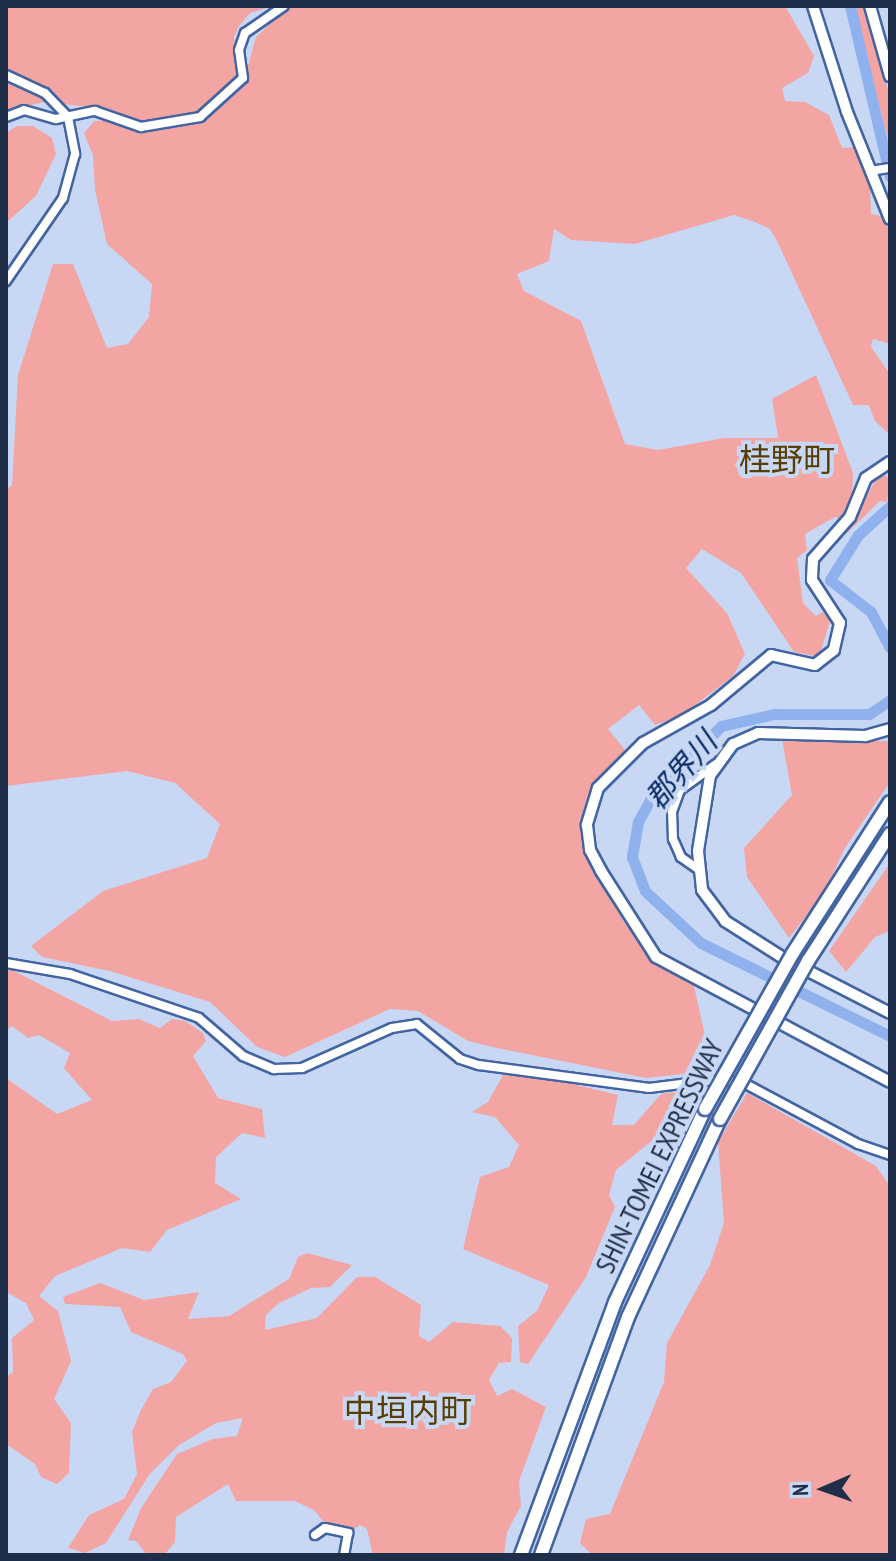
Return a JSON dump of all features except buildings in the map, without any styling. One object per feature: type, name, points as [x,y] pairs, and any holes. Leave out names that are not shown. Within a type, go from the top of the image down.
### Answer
[{"type":"highway","name":"SHIN-TOMEI EXPRESSWAY","points":[[521,1555],[615,1302],[705,1109],[793,953],[890,802]]},
{"type":"highway","name":"SHIN-TOMEI EXPRESSWAY","points":[[541,1555],[628,1317],[720,1119],[808,961],[890,834]]},
{"type":"main road","points":[[813,6],[881,170],[890,219]]},
{"type":"main road","points":[[870,6],[890,76]]},
{"type":"main road","points":[[890,462],[866,478],[850,517],[813,559],[812,580],[840,623],[834,650],[815,665],[771,655],[711,705],[643,743],[598,788],[587,825],[590,850],[656,957],[890,1082]]},
{"type":"main road","points":[[890,729],[865,736],[758,733],[733,744],[716,764],[704,796],[698,869],[706,899],[725,921],[783,958],[890,1013]]},
{"type":"street","points":[[6,117],[24,110],[45,119],[95,111],[141,127],[208,113],[243,78],[241,39],[284,6]]},
{"type":"street","points":[[6,75],[45,93],[68,117],[75,154],[73,176],[6,281]]},
{"type":"street","points":[[698,869],[686,864],[677,848],[672,812],[680,790],[716,764]]},
{"type":"street","points":[[6,963],[70,974],[199,1018],[243,1056],[274,1069],[302,1068],[392,1028],[417,1024],[460,1059],[479,1065],[649,1088],[712,1080],[742,1082],[858,1144],[890,1155]]},
{"type":"street","points":[[315,1535],[325,1528],[348,1533],[344,1555]]},
{"type":"shaded area","points":[[6,6],[274,6],[250,13],[239,26],[234,37],[239,72],[211,106],[193,117],[141,123],[109,109],[44,102],[6,111]]},
{"type":"shaded area","points":[[289,6],[785,6],[814,56],[808,73],[782,88],[785,101],[805,102],[829,115],[842,148],[857,147],[870,185],[871,214],[881,216],[890,231],[890,344],[873,339],[871,347],[890,374],[890,435],[875,421],[869,405],[853,405],[777,241],[770,229],[755,222],[734,215],[635,244],[571,240],[554,229],[549,261],[517,274],[524,291],[581,321],[625,444],[658,450],[724,438],[778,438],[772,399],[816,375],[853,473],[852,496],[841,519],[835,517],[805,534],[807,550],[797,558],[803,603],[816,616],[823,612],[830,621],[819,657],[794,652],[741,573],[702,549],[686,568],[727,613],[745,654],[733,676],[681,716],[655,725],[639,705],[608,729],[625,750],[587,797],[580,822],[584,851],[623,921],[661,968],[693,982],[708,1049],[692,1073],[646,1078],[497,1048],[468,1041],[418,1011],[390,1009],[285,1057],[257,1047],[210,1002],[110,971],[42,957],[31,946],[103,891],[207,858],[220,824],[175,783],[127,771],[6,786],[6,490],[12,485],[18,375],[53,264],[73,264],[107,348],[128,344],[149,317],[152,284],[107,244],[95,190],[93,155],[84,133],[94,121],[110,120],[143,131],[208,118],[242,88],[256,37]]},
{"type":"shaded area","points":[[862,6],[890,96],[890,148],[855,9]]},
{"type":"shaded area","points":[[17,126],[33,126],[52,138],[56,154],[36,196],[6,223],[6,133]]},
{"type":"shaded area","points":[[879,473],[890,478],[887,502],[880,501],[847,533]]},
{"type":"shaded area","points":[[782,739],[890,741],[890,782],[845,848],[822,896],[789,938],[747,877],[744,848],[792,795]]},
{"type":"shaded area","points":[[890,863],[890,931],[875,937],[846,972],[829,951]]},
{"type":"shaded area","points":[[12,970],[112,1021],[139,1019],[160,1028],[172,1019],[185,1021],[203,1033],[206,1041],[193,1056],[218,1098],[262,1109],[265,1138],[242,1133],[216,1157],[215,1183],[241,1199],[167,1230],[150,1252],[122,1248],[55,1276],[39,1296],[58,1311],[71,1361],[54,1399],[71,1423],[69,1473],[57,1484],[41,1477],[35,1464],[6,1444],[6,1377],[13,1372],[12,1338],[34,1320],[26,1303],[6,1292],[6,1078],[57,1114],[92,1100],[64,1068],[70,1053],[39,1035],[28,1038],[12,1026],[6,1031],[6,971]]},
{"type":"shaded area","points":[[507,1068],[618,1095],[612,1125],[634,1125],[661,1094],[677,1092],[681,1117],[616,1170],[609,1195],[615,1207],[586,1277],[528,1364],[520,1362],[518,1326],[537,1311],[549,1285],[463,1249],[480,1177],[509,1167],[519,1145],[495,1117],[472,1112],[488,1102]]},
{"type":"shaded area","points":[[747,1093],[876,1166],[890,1186],[890,1555],[592,1555],[580,1543],[586,1519],[610,1514],[664,1382],[667,1343],[710,1265],[724,1223],[718,1142]]},
{"type":"shaded area","points":[[307,1253],[352,1265],[330,1287],[311,1288],[279,1303],[266,1315],[265,1330],[317,1318],[357,1277],[375,1277],[421,1305],[419,1336],[429,1342],[453,1322],[500,1326],[512,1338],[511,1362],[499,1363],[489,1380],[497,1396],[512,1389],[546,1407],[519,1481],[521,1506],[507,1532],[504,1555],[373,1555],[367,1529],[360,1525],[353,1530],[327,1526],[314,1510],[295,1501],[236,1501],[228,1484],[176,1517],[175,1542],[165,1554],[147,1555],[136,1541],[128,1540],[141,1508],[177,1454],[213,1439],[237,1436],[243,1418],[216,1423],[179,1445],[149,1475],[106,1543],[85,1553],[68,1548],[89,1515],[124,1499],[137,1474],[132,1432],[140,1412],[153,1389],[171,1382],[187,1361],[183,1354],[131,1332],[120,1307],[65,1304],[63,1297],[100,1283],[144,1300],[199,1292],[188,1319],[229,1316],[289,1279],[298,1257]]},
{"type":"waterway","name":"郡界川","points":[[850,6],[890,176]]},
{"type":"waterway","name":"郡界川","points":[[890,506],[858,535],[830,580],[871,612],[890,647]]},
{"type":"waterway","name":"郡界川","points":[[890,700],[869,714],[774,714],[721,726],[650,800],[638,822],[632,857],[645,891],[701,943],[890,1036]]},
{"type":"district","name":"桂野町","points":[[787,459]]},
{"type":"district","name":"中垣内町","points":[[408,1410]]}]
